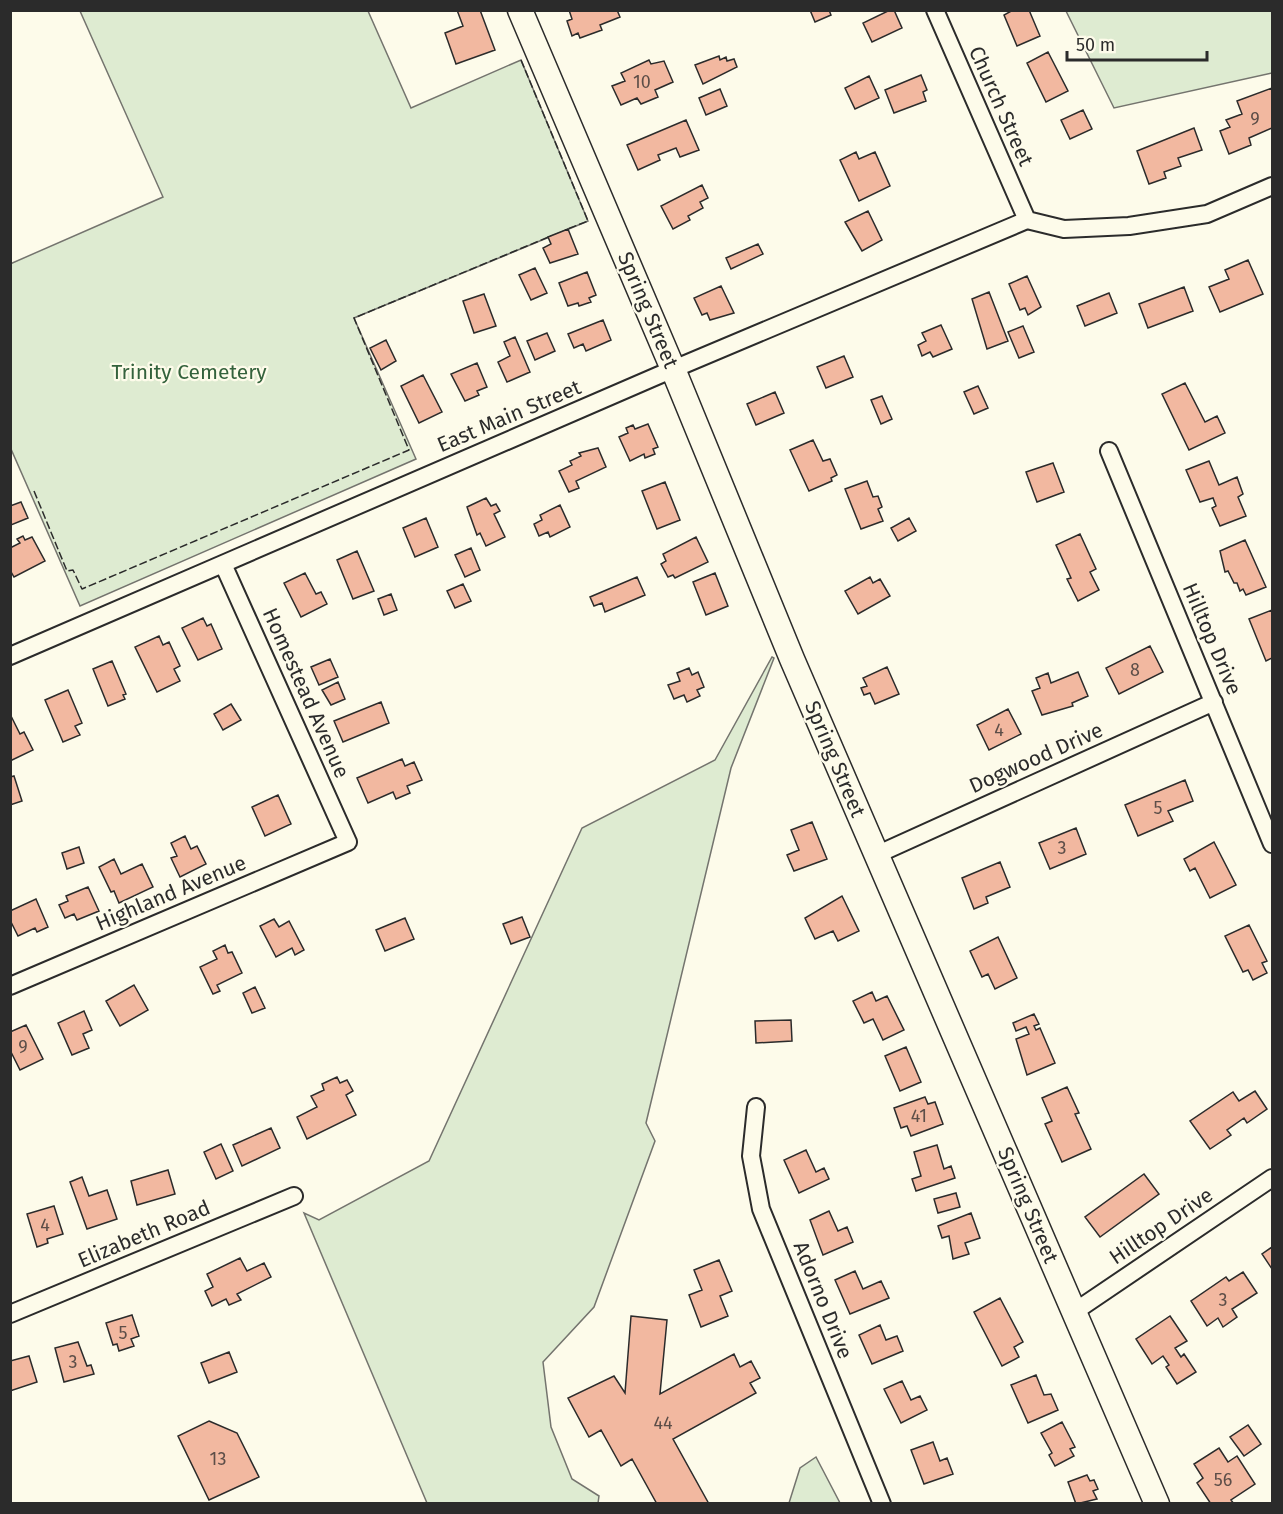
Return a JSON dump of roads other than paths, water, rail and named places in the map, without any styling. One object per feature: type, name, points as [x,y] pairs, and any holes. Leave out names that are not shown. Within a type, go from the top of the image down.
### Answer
[{"type":"street","name":"Spring Street","points":[[520,10],[673,369],[792,659],[1157,1503]]},
{"type":"street","name":"Church Street","points":[[935,10],[1027,220]]},
{"type":"street","points":[[1027,220],[1064,229],[1129,226],[1207,214],[1272,186]]},
{"type":"street","name":"East Main Street","points":[[10,656],[673,369],[1027,220]]},
{"type":"street","name":"Hilltop Drive","points":[[1109,451],[1272,844]]},
{"type":"street","name":"Homestead Avenue","points":[[223,564],[348,842]]},
{"type":"street","name":"Dogwood Drive","points":[[876,855],[1214,702]]},
{"type":"street","name":"Highland Avenue","points":[[10,986],[348,842]]},
{"type":"street","name":"Adorno Drive","points":[[756,1107],[751,1156],[761,1209],[882,1503]]},
{"type":"street","name":"Hilltop Drive","points":[[1074,1311],[1272,1178]]},
{"type":"street","name":"Elizabeth Road","points":[[10,1314],[294,1196]]},
{"type":"park label","name":"Trinity Cemetery","points":[[189,372]]}]
